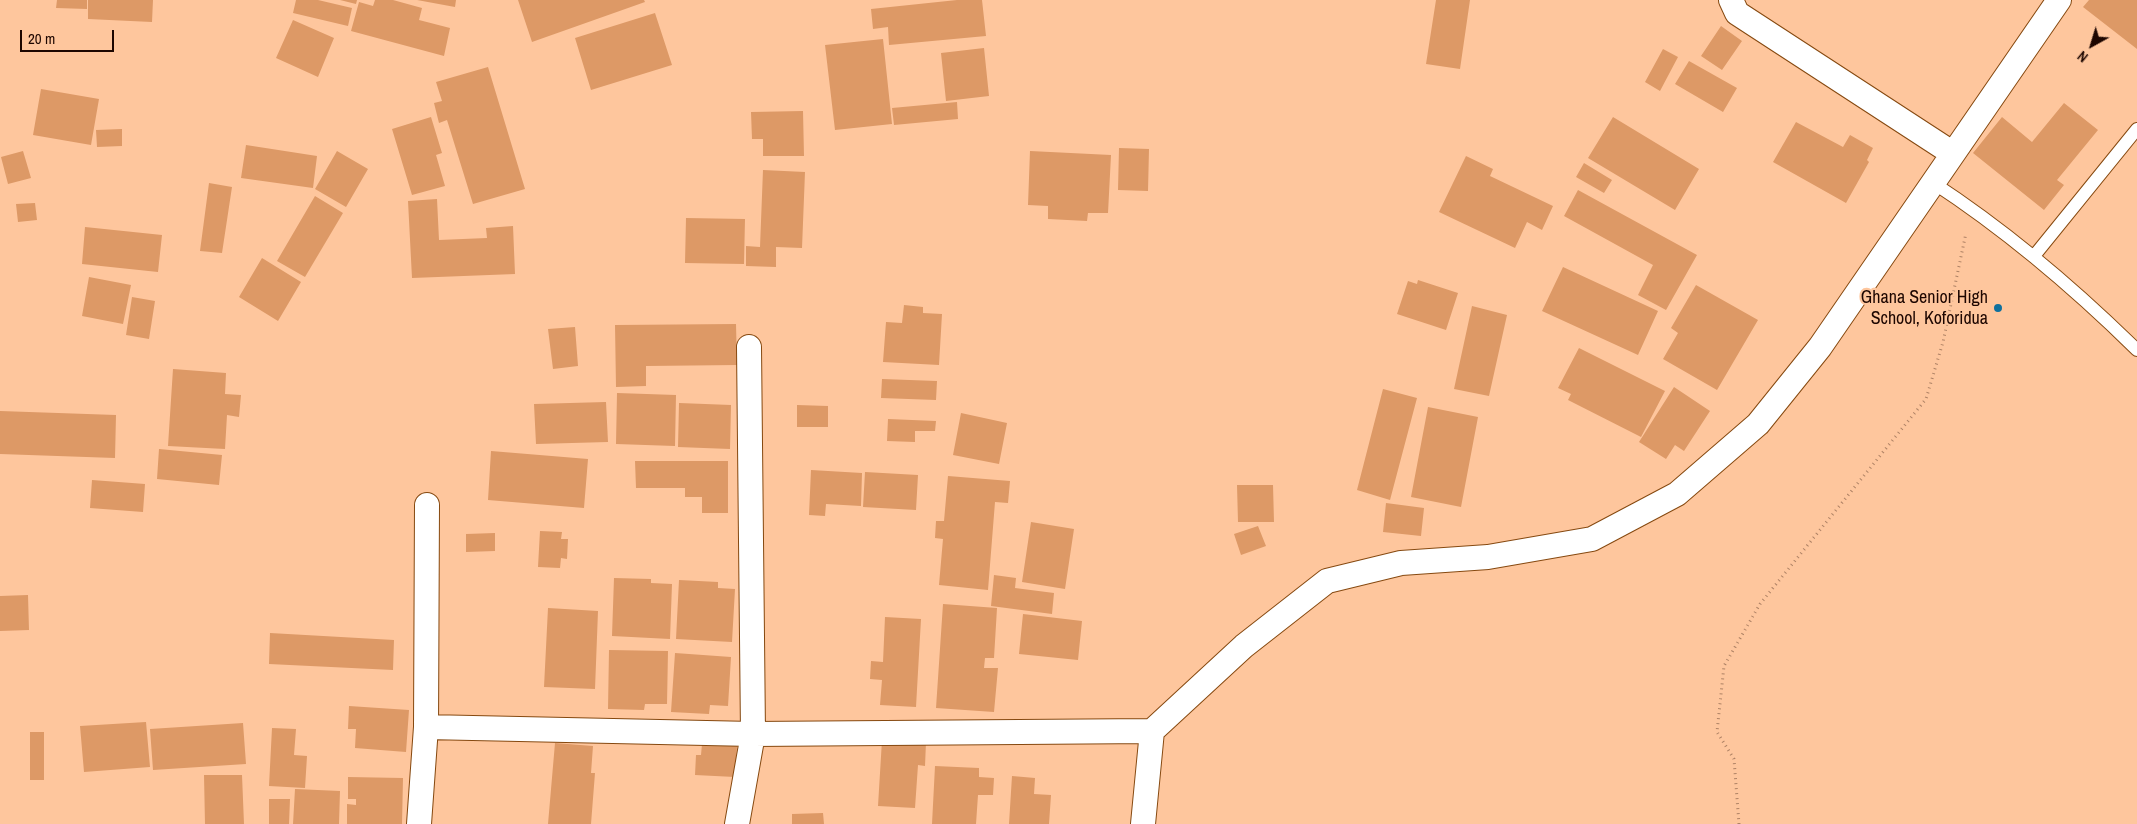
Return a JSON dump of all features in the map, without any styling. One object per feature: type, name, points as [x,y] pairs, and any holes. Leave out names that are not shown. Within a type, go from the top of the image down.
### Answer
[{"type":"street","points":[[1731,0],[1737,13],[1952,153]]},
{"type":"street","points":[[1143,824],[1152,731],[1244,646],[1327,581],[1401,563],[1488,557],[1592,539],[1677,494],[1758,424],[1820,347],[2059,0]]},
{"type":"street","points":[[737,824],[753,734],[749,347]]},
{"type":"street","points":[[419,824],[426,727],[427,505]]},
{"type":"street","points":[[426,727],[753,734],[1152,731]]},
{"type":"lane","points":[[2034,256],[2137,129]]},
{"type":"lane","points":[[1932,182],[1978,212],[2034,256],[2095,308],[2137,350]]},
{"type":"path","points":[[1739,824],[1734,759],[1717,732],[1724,666],[1760,604],[1926,400],[1943,342],[1966,233]]},
{"type":"building","points":[[57,0],[87,0],[87,9],[56,8]]},
{"type":"building","points":[[88,0],[153,0],[152,22],[88,19]]},
{"type":"building","points":[[296,0],[318,0],[352,8],[348,26],[293,13]]},
{"type":"building","points":[[340,0],[357,0],[356,4]]},
{"type":"building","points":[[375,0],[393,0],[422,8],[419,20],[450,28],[444,56],[351,31],[359,2],[373,6]]},
{"type":"building","points":[[417,0],[456,0],[455,7]]},
{"type":"building","points":[[518,0],[644,0],[645,2],[532,42]]},
{"type":"building","points":[[957,0],[982,0],[986,36],[889,45],[888,27],[873,29],[871,9]]},
{"type":"building","points":[[1436,0],[1470,0],[1460,69],[1426,64]]},
{"type":"building","points":[[2089,0],[2137,0],[2137,49],[2083,7]]},
{"type":"building","points":[[655,13],[672,65],[591,90],[575,38]]},
{"type":"building","points":[[293,20],[334,38],[318,77],[276,58]]},
{"type":"building","points":[[1721,26],[1742,41],[1722,70],[1701,56]]},
{"type":"building","points":[[883,39],[892,124],[835,130],[825,45]]},
{"type":"building","points":[[984,48],[989,96],[946,101],[941,53]]},
{"type":"building","points":[[1663,49],[1678,57],[1660,91],[1645,82]]},
{"type":"building","points":[[1689,61],[1737,88],[1723,112],[1675,84]]},
{"type":"building","points":[[488,67],[525,189],[473,204],[447,120],[439,123],[434,103],[442,101],[436,82]]},
{"type":"building","points":[[41,89],[99,99],[91,145],[33,135]]},
{"type":"building","points":[[957,102],[958,119],[894,125],[892,108]]},
{"type":"building","points":[[2064,103],[2098,130],[2057,180],[2064,185],[2044,210],[1973,153],[2002,117],[2032,142]]},
{"type":"building","points":[[803,111],[804,156],[763,156],[763,139],[752,139],[751,112]]},
{"type":"building","points":[[431,117],[442,153],[436,155],[445,186],[412,195],[392,129]]},
{"type":"building","points":[[1613,117],[1699,169],[1675,210],[1588,158]]},
{"type":"building","points":[[1796,122],[1843,147],[1850,135],[1873,148],[1867,160],[1869,162],[1846,203],[1773,162]]},
{"type":"building","points":[[122,129],[122,146],[97,147],[96,130]]},
{"type":"building","points":[[246,145],[317,156],[313,188],[241,178]]},
{"type":"building","points":[[1119,148],[1149,149],[1148,191],[1118,190]]},
{"type":"building","points":[[23,151],[31,178],[8,184],[1,157]]},
{"type":"building","points":[[337,151],[368,169],[346,207],[315,189]]},
{"type":"building","points":[[1030,151],[1111,155],[1108,213],[1088,213],[1087,221],[1048,219],[1048,206],[1028,205]]},
{"type":"building","points":[[1466,156],[1493,169],[1490,176],[1553,206],[1542,230],[1527,222],[1515,248],[1439,212]]},
{"type":"building","points":[[1584,163],[1612,180],[1604,193],[1576,177]]},
{"type":"building","points":[[763,170],[805,172],[802,248],[776,247],[776,267],[746,266],[746,246],[760,247]]},
{"type":"building","points":[[209,183],[232,187],[222,253],[200,251]]},
{"type":"building","points":[[1578,190],[1697,255],[1666,310],[1638,295],[1653,265],[1564,216]]},
{"type":"building","points":[[315,196],[343,213],[305,277],[277,261]]},
{"type":"building","points":[[437,199],[439,240],[487,238],[486,228],[513,226],[515,274],[412,278],[408,201]]},
{"type":"building","points":[[35,203],[37,220],[18,222],[16,204]]},
{"type":"building","points":[[686,218],[745,219],[744,264],[685,263]]},
{"type":"building","points":[[85,227],[162,235],[158,272],[82,264]]},
{"type":"building","points":[[262,258],[301,282],[278,321],[239,297]]},
{"type":"building","points":[[1563,267],[1658,311],[1638,355],[1542,311]]},
{"type":"building","points":[[89,277],[131,285],[123,324],[82,316]]},
{"type":"building","points":[[1418,280],[1458,293],[1446,330],[1397,314],[1408,281],[1417,284]]},
{"type":"building","points":[[1696,285],[1758,320],[1717,390],[1663,359],[1678,333],[1671,328]]},
{"type":"building","points":[[132,297],[155,301],[149,339],[126,335]]},
{"type":"building","points":[[904,305],[923,307],[923,313],[942,314],[939,365],[883,362],[886,322],[902,323]]},
{"type":"building","points":[[1472,306],[1507,315],[1489,396],[1454,389]]},
{"type":"building","points":[[736,324],[737,365],[646,366],[646,386],[616,387],[615,325]]},
{"type":"building","points":[[575,327],[578,366],[553,369],[548,329]]},
{"type":"building","points":[[1579,348],[1665,391],[1641,437],[1568,400],[1571,394],[1558,388]]},
{"type":"building","points":[[173,369],[226,373],[225,394],[241,395],[239,417],[227,415],[225,449],[168,446]]},
{"type":"building","points":[[882,379],[937,381],[936,400],[881,398]]},
{"type":"building","points":[[1674,387],[1710,411],[1684,451],[1675,445],[1666,459],[1639,442]]},
{"type":"building","points":[[1383,389],[1417,398],[1390,500],[1357,490]]},
{"type":"building","points":[[617,393],[676,395],[675,446],[616,444]]},
{"type":"building","points":[[606,402],[608,442],[536,444],[534,404]]},
{"type":"building","points":[[679,403],[731,405],[730,449],[678,447]]},
{"type":"building","points":[[797,405],[828,406],[828,427],[797,427]]},
{"type":"building","points":[[1428,407],[1478,417],[1461,507],[1411,497]]},
{"type":"building","points":[[0,411],[116,415],[115,458],[0,454]]},
{"type":"building","points":[[961,413],[1007,423],[999,464],[953,455]]},
{"type":"building","points":[[888,419],[936,421],[935,431],[915,431],[915,442],[887,441]]},
{"type":"building","points":[[159,449],[222,455],[219,485],[157,479]]},
{"type":"building","points":[[491,451],[588,459],[584,508],[488,500]]},
{"type":"building","points":[[635,461],[728,461],[728,513],[702,513],[702,497],[685,497],[685,488],[636,488]]},
{"type":"building","points":[[811,470],[862,473],[861,506],[826,504],[825,516],[809,515]]},
{"type":"building","points":[[865,472],[918,475],[916,510],[863,507]]},
{"type":"building","points":[[948,476],[1010,481],[1008,503],[995,502],[988,590],[939,585],[943,539],[935,538],[936,521],[944,521]]},
{"type":"building","points":[[92,480],[145,484],[143,512],[90,508]]},
{"type":"building","points":[[1237,485],[1273,485],[1274,522],[1238,522]]},
{"type":"building","points":[[1386,503],[1424,508],[1421,536],[1383,532]]},
{"type":"building","points":[[1031,522],[1074,529],[1065,589],[1022,582]]},
{"type":"building","points":[[1258,526],[1266,546],[1241,555],[1234,534]]},
{"type":"building","points":[[540,531],[562,532],[561,539],[568,539],[567,559],[561,558],[560,568],[538,567]]},
{"type":"building","points":[[495,533],[495,551],[466,552],[466,534]]},
{"type":"building","points":[[994,575],[1016,578],[1015,588],[1054,593],[1052,614],[991,606]]},
{"type":"building","points":[[614,578],[651,579],[651,583],[672,584],[670,639],[612,636]]},
{"type":"building","points":[[679,580],[718,582],[718,588],[735,589],[732,642],[676,639]]},
{"type":"building","points":[[28,595],[29,630],[0,631],[0,596]]},
{"type":"building","points":[[943,604],[997,608],[994,658],[985,658],[984,668],[998,668],[994,712],[936,708]]},
{"type":"building","points":[[548,608],[598,611],[595,689],[544,687]]},
{"type":"building","points":[[1023,614],[1082,621],[1078,660],[1019,654]]},
{"type":"building","points":[[885,617],[921,619],[916,707],[880,705],[882,680],[870,679],[871,661],[883,662]]},
{"type":"building","points":[[270,633],[394,640],[393,670],[269,664]]},
{"type":"building","points":[[609,650],[668,651],[667,704],[645,704],[644,710],[608,709]]},
{"type":"building","points":[[675,653],[731,657],[728,706],[710,705],[709,714],[671,712]]},
{"type":"building","points":[[349,706],[409,710],[406,752],[355,748],[356,729],[348,729]]},
{"type":"building","points":[[146,722],[150,767],[84,772],[80,726]]},
{"type":"building","points":[[243,723],[246,764],[153,770],[150,729]]},
{"type":"building","points":[[272,728],[296,729],[294,755],[307,756],[305,788],[269,786]]},
{"type":"building","points":[[30,732],[44,732],[44,780],[30,780]]},
{"type":"building","points":[[882,740],[926,742],[925,766],[918,765],[915,808],[878,806]]},
{"type":"building","points":[[555,743],[593,746],[591,773],[595,773],[591,824],[548,824]]},
{"type":"building","points":[[702,744],[737,746],[735,777],[695,775],[696,755],[701,755]]},
{"type":"building","points":[[935,766],[979,768],[979,777],[994,778],[993,795],[978,795],[976,824],[932,824]]},
{"type":"building","points":[[204,775],[242,775],[244,824],[205,824]]},
{"type":"building","points":[[1012,776],[1035,778],[1034,794],[1051,795],[1049,824],[1009,824]]},
{"type":"building","points":[[348,777],[403,778],[402,824],[347,824],[347,804],[356,805],[356,799],[348,799]]},
{"type":"building","points":[[295,789],[340,791],[339,824],[293,824]]},
{"type":"building","points":[[269,799],[290,799],[289,824],[269,824]]},
{"type":"building","points":[[823,813],[824,824],[792,824],[792,814]]},
{"type":"place","name":"Ghana Senior High School, Koforidua","points":[[1998,308]]}]
